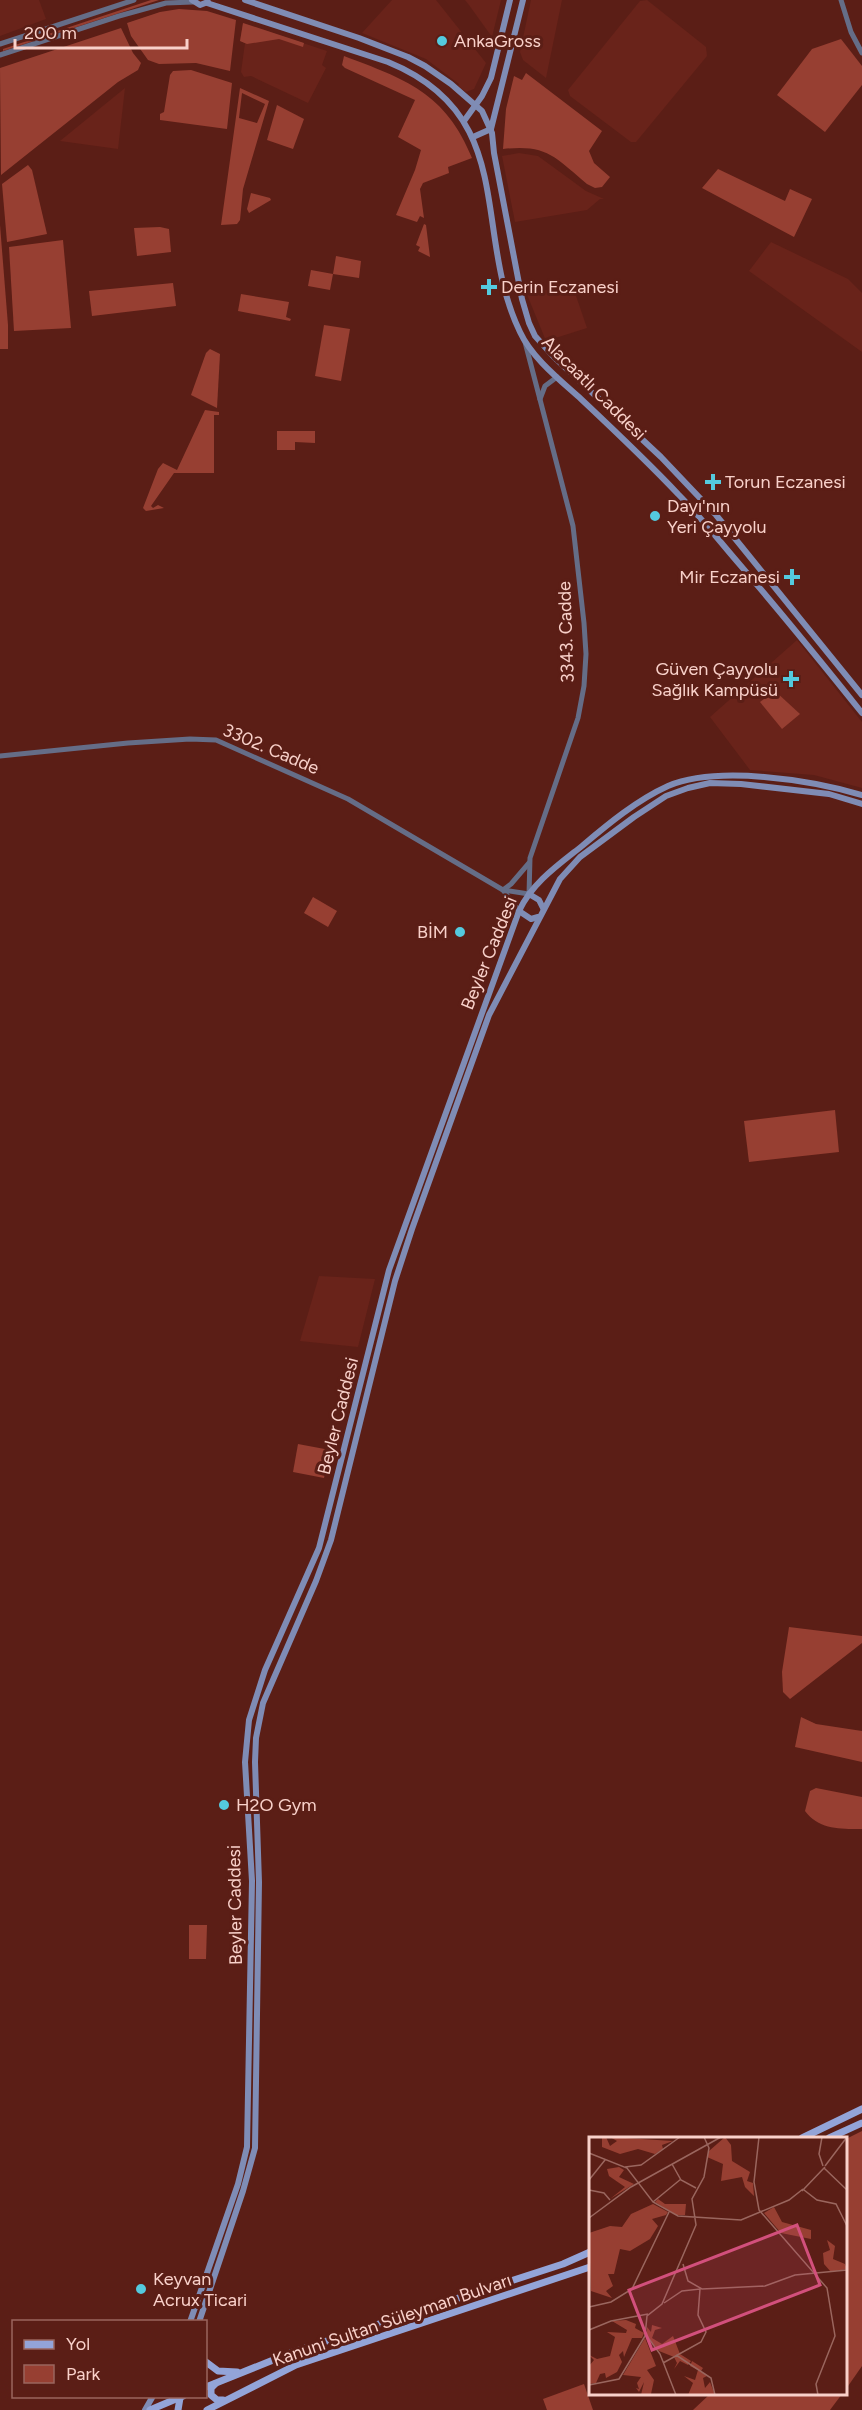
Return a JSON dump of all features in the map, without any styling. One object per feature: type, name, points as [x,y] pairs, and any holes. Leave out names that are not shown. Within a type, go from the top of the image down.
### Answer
[{"type":"main road","name":"Alacaatlı Caddesi","points":[[245,0],[408,57],[443,78],[486,117],[491,129],[522,299],[535,336],[554,357],[661,457],[716,515],[862,695]]},
{"type":"main road","points":[[464,121],[476,106],[491,78],[510,0]]},
{"type":"main road","points":[[473,137],[491,129],[523,0]]},
{"type":"main road","name":"Alacaatlı Caddesi","points":[[192,1],[200,5],[209,2],[356,50],[402,68],[435,88],[464,121],[473,137],[486,180],[502,276],[513,317],[524,339],[557,376],[690,506],[862,713]]},
{"type":"main road","name":"Beyler Caddesi","points":[[256,1881],[250,1847],[245,1762],[252,1710],[265,1670],[319,1548],[389,1270],[519,911],[530,894],[560,863],[630,809],[656,792],[686,780],[715,776],[743,776],[821,785],[862,795]]},
{"type":"main road","name":"Beyler Caddesi","points":[[191,2320],[238,2184],[247,2147],[258,1846],[255,1762],[263,1703],[316,1581],[330,1540],[395,1281],[489,1014],[560,879],[580,856],[666,796],[710,783],[741,784],[830,794],[862,804]]},
{"type":"main road","points":[[530,894],[540,901],[543,908]]},
{"type":"main road","points":[[519,911],[531,919],[538,917]]},
{"type":"main road","points":[[359,1392],[367,1394]]},
{"type":"main road","points":[[347,1442],[355,1444]]},
{"type":"main road","points":[[250,1847],[258,1846]]},
{"type":"main road","name":"Beyler Caddesi","points":[[200,2320],[243,2192],[255,2148],[255,1892]]},
{"type":"main road","points":[[805,2137],[862,2109]]},
{"type":"main road","points":[[833,2137],[862,2123]]},
{"type":"main road","name":"Kanuni Sultan Süleyman Bulvarı","points":[[207,2387],[293,2352],[563,2264],[589,2253]]},
{"type":"main road","name":"Kanuni Sultan Süleyman Bulvarı","points":[[207,2410],[296,2365],[589,2268]]},
{"type":"main road","points":[[207,2363],[225,2373],[246,2372]]},
{"type":"main road","points":[[215,2384],[211,2388],[211,2395],[217,2400],[225,2400]]},
{"type":"main road","points":[[150,2410],[179,2398]]},
{"type":"street","points":[[0,44],[134,0]]},
{"type":"street","points":[[841,0],[851,32],[862,53]]},
{"type":"street","points":[[0,55],[166,3],[192,1]]},
{"type":"street","name":"3343. Cadde","points":[[524,339],[575,536],[584,623],[585,664],[584,686],[578,718],[538,830],[529,863],[530,894]]},
{"type":"street","points":[[540,401],[545,386],[557,376]]},
{"type":"street","name":"3302. Cadde","points":[[0,756],[128,743],[190,739],[216,740],[348,798],[503,890],[519,911]]},
{"type":"street","points":[[503,890],[529,863]]},
{"type":"street","name":"3302. Cadde","points":[[503,890],[530,894]]},
{"type":"shaded area","points":[[0,0],[39,0],[46,19],[0,36]]},
{"type":"shaded area","points":[[392,0],[436,0],[486,63],[474,89],[466,92],[426,59],[362,33]]},
{"type":"shaded area","points":[[465,0],[501,0],[492,37],[469,5]]},
{"type":"shaded area","points":[[531,0],[562,0],[546,78],[523,60],[520,52]]},
{"type":"shaded area","points":[[647,0],[706,47],[707,56],[636,142],[631,142],[570,96],[568,90],[640,1]]},
{"type":"shaded area","points":[[243,23],[327,51],[322,65],[326,68],[308,103],[251,76],[244,77],[241,72],[245,43],[240,41]]},
{"type":"shaded area","points":[[125,88],[118,149],[60,141]]},
{"type":"shaded area","points":[[519,153],[538,156],[586,191],[604,199],[600,199],[587,210],[515,222],[502,156]]},
{"type":"shaded area","points":[[771,242],[848,279],[862,293],[862,352],[749,271]]},
{"type":"shaded area","points":[[573,287],[587,328],[546,341],[526,292]]},
{"type":"shaded area","name":"Güven Çayyolu Sağlık Kampüsü","points":[[797,640],[862,722],[862,788],[814,775],[750,770],[710,717]]},
{"type":"shaded area","points":[[319,1276],[375,1279],[358,1347],[300,1341]]},
{"type":"green space","points":[[151,0],[159,0],[3,51],[3,49]]},
{"type":"green space","points":[[179,9],[207,11],[236,20],[230,71],[196,63],[159,64],[148,60],[131,36],[127,23],[160,12]]},
{"type":"green space","points":[[243,23],[304,43],[303,47],[279,39],[247,44],[240,41]]},
{"type":"green space","points":[[121,28],[133,53],[141,63],[138,70],[118,82],[1,175],[0,68]]},
{"type":"green space","points":[[841,39],[862,66],[862,85],[825,132],[777,95],[812,49]]},
{"type":"green space","points":[[344,56],[386,72],[421,91],[450,118],[462,136],[472,158],[448,167],[449,173],[423,183],[420,189],[424,218],[420,216],[417,222],[396,215],[421,150],[398,137],[415,100],[345,68],[342,65]]},
{"type":"green space","points":[[191,70],[232,83],[227,129],[160,120],[160,114],[164,112],[170,75],[173,71]]},
{"type":"green space","points":[[526,73],[602,131],[589,151],[594,163],[610,177],[602,187],[595,188],[587,184],[558,160],[540,151],[518,148],[503,149],[506,109],[514,76],[522,80]]},
{"type":"green space","points":[[240,88],[269,101],[243,189],[240,220],[237,224],[221,225]],"holes":[[[242,93],[265,104],[257,123],[239,118]]]},
{"type":"green space","points":[[277,105],[304,119],[293,149],[267,140]]},
{"type":"green space","points":[[28,165],[32,170],[47,234],[7,242],[2,184]]},
{"type":"green space","points":[[718,169],[785,201],[790,189],[812,199],[794,237],[702,188]]},
{"type":"green space","points":[[251,193],[271,200],[249,213],[247,209]]},
{"type":"green space","points":[[424,224],[430,257],[418,251],[420,247],[416,245]]},
{"type":"green space","points":[[0,225],[8,325],[8,349],[0,349]]},
{"type":"green space","points":[[134,228],[169,229],[171,252],[137,256]]},
{"type":"green space","points":[[63,240],[71,328],[14,331],[9,247]]},
{"type":"green space","points":[[336,256],[361,261],[359,278],[333,274]]},
{"type":"green space","points":[[311,270],[333,274],[330,290],[308,286]]},
{"type":"green space","points":[[173,283],[176,306],[92,316],[89,291]]},
{"type":"green space","points":[[241,294],[289,302],[286,317],[291,319],[290,321],[238,311]]},
{"type":"green space","points":[[324,325],[350,329],[341,381],[315,376]]},
{"type":"green space","points":[[210,349],[220,354],[217,408],[191,395],[206,353]]},
{"type":"green space","points":[[205,410],[219,412],[219,415],[214,415],[214,473],[174,473],[151,506],[153,508],[158,505],[164,508],[146,511],[143,508],[158,469],[163,463],[177,470]]},
{"type":"green space","points":[[277,431],[315,431],[315,443],[295,442],[295,450],[277,450]]},
{"type":"green space","points":[[775,691],[800,714],[782,729],[760,702]]},
{"type":"green space","points":[[313,897],[337,911],[328,927],[304,913]]},
{"type":"green space","points":[[835,1110],[839,1152],[749,1162],[744,1121]]},
{"type":"green space","points":[[298,1444],[330,1450],[324,1478],[293,1472]]},
{"type":"green space","points":[[789,1627],[862,1636],[862,1643],[790,1699],[783,1692],[782,1672]]},
{"type":"green space","points":[[801,1717],[816,1724],[862,1731],[862,1762],[795,1747]]},
{"type":"green space","points":[[816,1788],[862,1797],[862,1829],[831,1827],[811,1817],[805,1811],[810,1791]]},
{"type":"green space","points":[[189,1925],[207,1925],[206,1959],[189,1959]]},
{"type":"green space","points":[[862,2131],[862,2366],[847,2388],[847,2138]]},
{"type":"green space","points":[[584,2384],[593,2410],[547,2410],[543,2399]]},
{"type":"green space","points":[[709,2395],[841,2395],[830,2410],[693,2410]]},
{"type":"place","name":"AnkaGross","points":[[442,41]]},
{"type":"place","name":"Derin Eczanesi","points":[[489,287]]},
{"type":"place","name":"Torun Eczanesi","points":[[713,482]]},
{"type":"place","name":"Dayı'nın Yeri Çayyolu","points":[[655,516]]},
{"type":"place","name":"Mir Eczanesi","points":[[792,577]]},
{"type":"place","name":"Güven Çayyolu Sağlık Kampüsü","points":[[791,679]]},
{"type":"place","name":"BİM","points":[[460,932]]},
{"type":"place","name":"H2O Gym","points":[[224,1805]]},
{"type":"place","name":"Keyvan Acrux Ticari","points":[[141,2289]]}]
